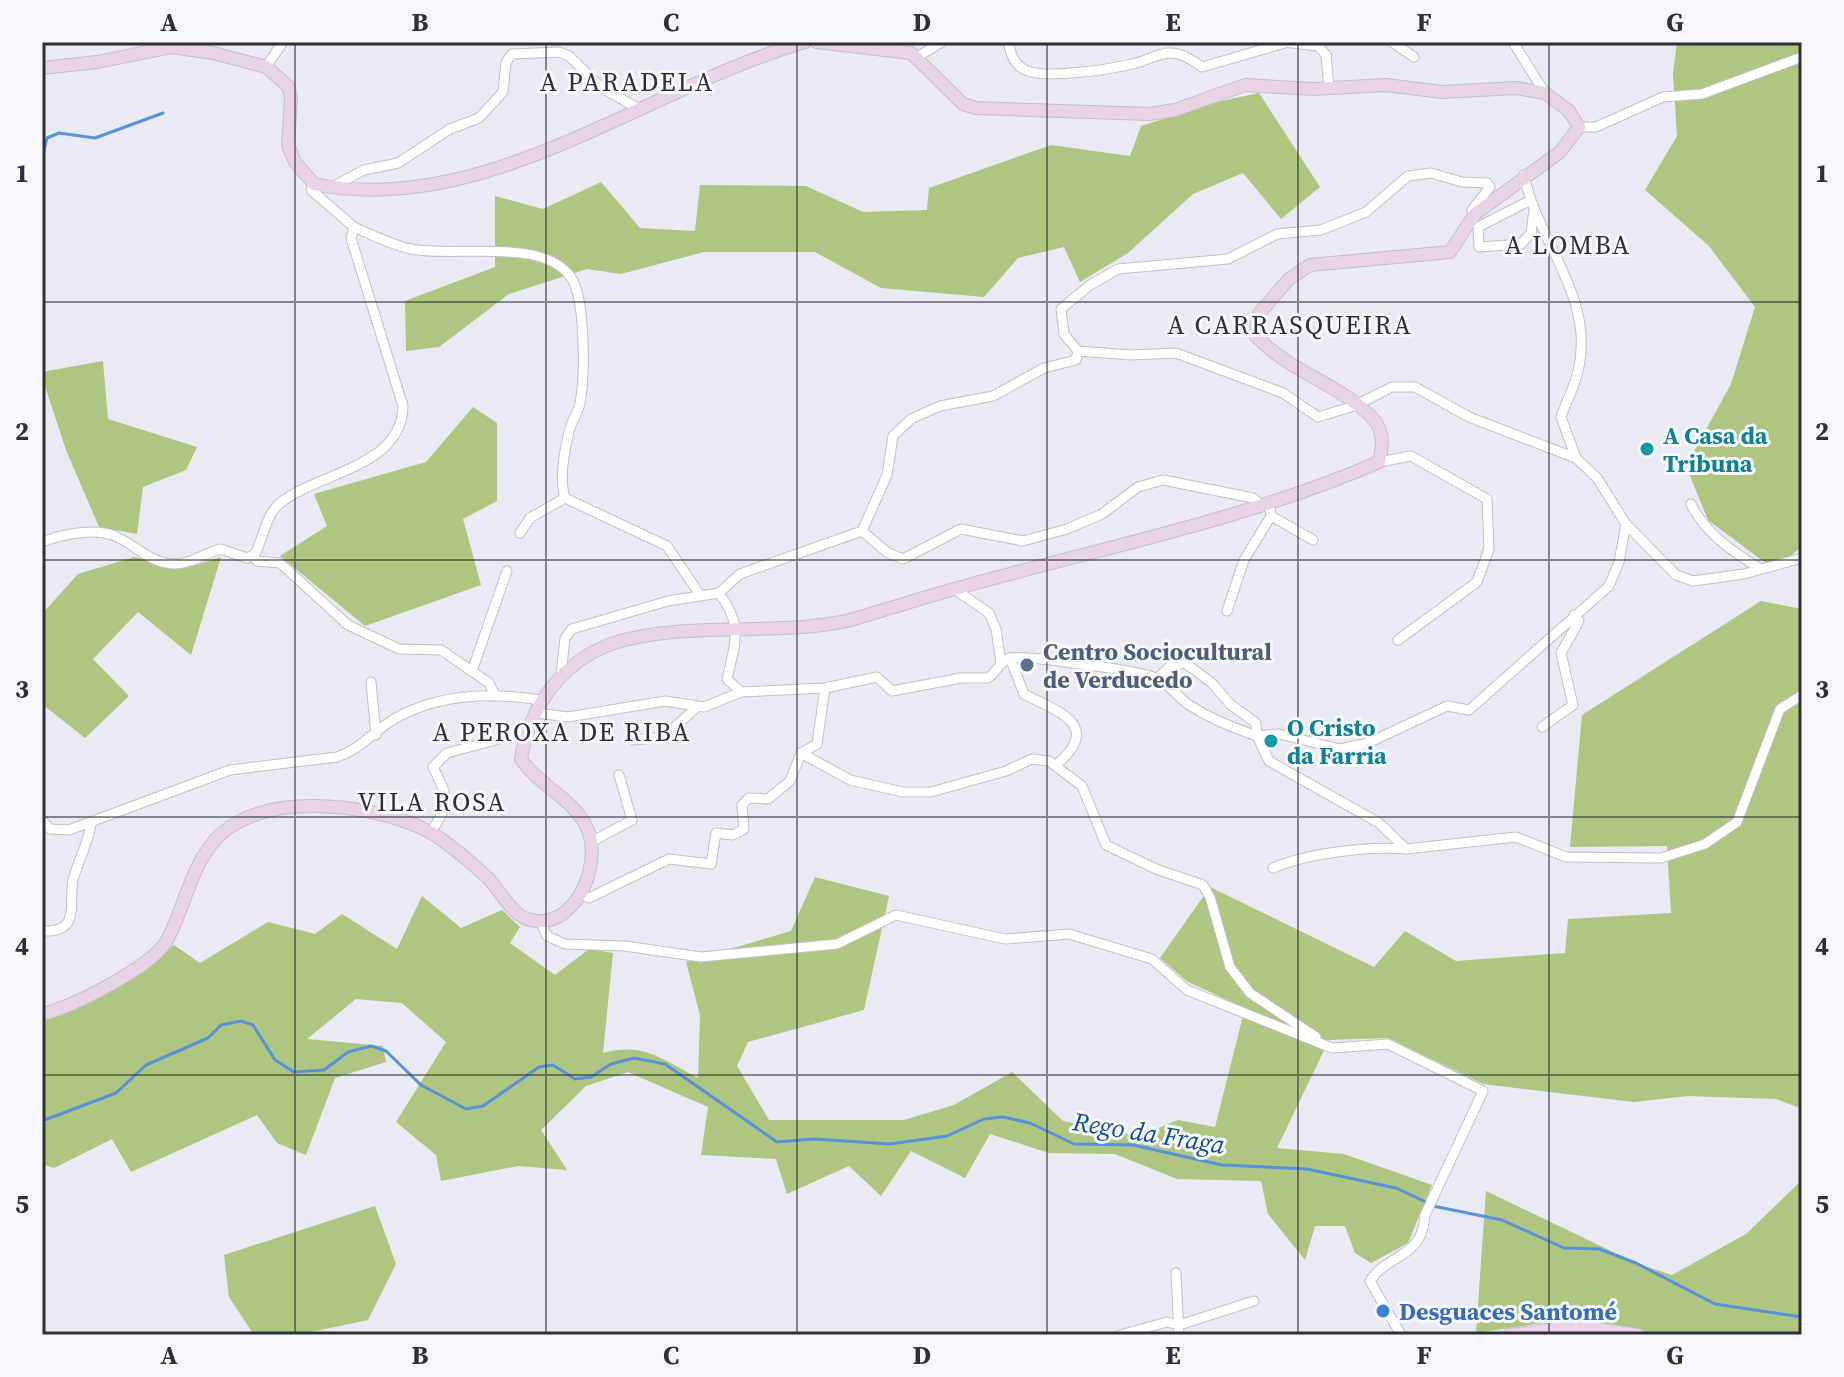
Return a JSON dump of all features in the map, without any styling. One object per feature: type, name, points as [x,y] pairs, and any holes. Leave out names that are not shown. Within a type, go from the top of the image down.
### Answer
[{"type":"street","points":[[266,67],[283,42]]},
{"type":"street","points":[[42,68],[97,62],[172,47],[213,53],[266,67],[278,74],[288,86],[291,97],[288,145],[295,162],[314,184],[396,192],[442,184],[596,131],[704,81],[805,42]]},
{"type":"street","points":[[816,42],[900,51],[917,57],[963,104],[994,112],[1149,114],[1175,110],[1245,85],[1329,88],[1386,85],[1442,92],[1516,88],[1545,93],[1569,111],[1579,127]]},
{"type":"street","points":[[917,57],[942,42]]},
{"type":"street","points":[[1008,42],[1011,57],[1020,67],[1029,72],[1061,73],[1132,65],[1170,53],[1188,57],[1202,67],[1285,43],[1322,44],[1329,88]]},
{"type":"street","points":[[1392,42],[1414,57]]},
{"type":"street","points":[[1513,42],[1543,85],[1545,93]]},
{"type":"street","points":[[331,188],[364,170],[398,163],[450,129],[479,118],[503,92],[506,62],[512,54],[559,52],[569,56],[602,88],[641,110]]},
{"type":"street","points":[[1579,127],[1596,127],[1663,97],[1702,94],[1802,57]]},
{"type":"street","points":[[1379,462],[1383,440],[1375,421],[1273,355],[1256,336],[1257,316],[1289,279],[1310,265],[1450,252],[1475,214],[1524,175],[1560,152],[1579,127]]},
{"type":"street","points":[[1475,214],[1472,210],[1490,187],[1487,183],[1462,182],[1431,173],[1408,176],[1366,212],[1321,230],[1277,234],[1228,259],[1118,269],[1090,285],[1061,309],[1064,334],[1078,351],[1131,355],[1176,353],[1283,393],[1318,417],[1354,406],[1392,387],[1415,387],[1469,417],[1576,458],[1597,478],[1626,524],[1676,575],[1693,581],[1802,558]]},
{"type":"street","points":[[1524,175],[1531,206],[1531,233],[1521,244],[1479,247],[1478,227],[1531,206]]},
{"type":"street","points":[[314,184],[311,190],[319,200],[354,227],[412,249],[506,250],[539,258],[569,273],[575,284],[582,338],[580,404],[569,430],[561,485],[565,498],[667,546],[700,595]]},
{"type":"street","points":[[1531,206],[1575,298],[1579,370],[1561,417],[1576,458]]},
{"type":"street","points":[[253,556],[277,505],[379,452],[400,428],[403,406],[399,387],[351,238],[354,227]]},
{"type":"street","points":[[561,675],[565,638],[572,629],[700,595],[719,593],[740,574],[862,531],[887,475],[893,436],[911,419],[940,406],[993,396],[1044,368],[1076,360],[1078,351]]},
{"type":"street","points":[[42,1014],[94,992],[142,965],[165,944],[204,854],[230,827],[278,809],[337,807],[387,814],[431,832],[488,878],[524,919],[540,921],[555,916],[583,895],[591,874],[591,842],[574,808],[530,772],[521,759],[525,732],[561,675],[612,644],[656,634],[738,632],[838,623],[1264,502],[1342,478],[1379,462],[1411,456],[1487,499],[1489,549],[1477,582],[1398,640]]},
{"type":"street","points":[[862,531],[888,553],[903,559],[961,529],[1023,541],[1067,529],[1102,514],[1138,487],[1163,480],[1264,502],[1271,516],[1313,540]]},
{"type":"street","points":[[520,533],[530,518],[565,498]]},
{"type":"street","points":[[1691,504],[1698,519],[1738,556],[1761,569]]},
{"type":"street","points":[[1227,611],[1244,560],[1271,516]]},
{"type":"street","points":[[42,820],[50,829],[69,830],[91,824],[158,794],[230,770],[337,757],[376,735],[393,720],[424,708],[494,693],[568,717],[665,701],[704,707],[741,692],[825,688],[877,677],[892,691],[961,678],[988,678],[1006,660],[1035,658],[1084,667],[1111,667],[1158,678],[1187,704],[1220,723],[1257,736],[1292,736],[1340,749],[1368,743],[1447,706],[1469,710],[1609,586],[1619,562],[1626,524]]},
{"type":"street","points":[[42,542],[85,533],[115,536],[145,556],[171,564],[191,563],[221,549],[241,557],[253,556]]},
{"type":"street","points":[[253,556],[257,561],[280,563],[348,625],[399,649],[441,650],[489,683],[494,693]]},
{"type":"street","points":[[472,671],[507,571]]},
{"type":"street","points":[[954,589],[989,613],[1006,660],[1024,694],[1070,717],[1075,728],[1075,744],[1056,765]]},
{"type":"street","points":[[719,593],[732,610],[738,632],[727,679],[741,692]]},
{"type":"street","points":[[1542,727],[1573,705],[1561,653],[1579,621],[1574,615]]},
{"type":"street","points":[[1158,678],[1170,666],[1185,663],[1256,723],[1257,736],[1269,761],[1379,823],[1406,849]]},
{"type":"street","points":[[371,682],[376,735]]},
{"type":"street","points":[[583,895],[589,898],[669,859],[711,864],[716,833],[733,835],[744,829],[742,805],[749,798],[768,799],[790,781],[801,753],[817,744],[825,688]]},
{"type":"street","points":[[1273,868],[1290,861],[1374,848],[1406,849],[1516,837],[1566,857],[1661,858],[1705,844],[1737,822],[1780,709],[1802,695]]},
{"type":"street","points":[[634,740],[664,737],[698,706]]},
{"type":"street","points":[[431,832],[447,808],[448,798],[433,767],[447,753],[525,732]]},
{"type":"street","points":[[801,753],[850,780],[903,792],[931,792],[965,785],[1032,759],[1056,765],[1082,786],[1106,845],[1156,869],[1203,885],[1210,897],[1230,967],[1250,993],[1332,1048]]},
{"type":"street","points":[[591,842],[632,820],[619,775]]},
{"type":"street","points":[[42,931],[65,925],[73,915],[73,882],[88,846],[91,824]]},
{"type":"street","points":[[540,921],[547,936],[565,944],[625,946],[701,957],[837,944],[896,915],[1005,939],[1069,934],[1152,959],[1187,990],[1332,1048],[1388,1044],[1483,1091],[1425,1215],[1424,1234],[1408,1253],[1376,1272],[1370,1281],[1401,1335]]},
{"type":"street","points":[[1176,1273],[1179,1330]]},
{"type":"street","points":[[1179,1330],[1254,1301]]},
{"type":"street","points":[[1120,1335],[1167,1322],[1179,1330]]},
{"type":"street","points":[[1509,1335],[1576,1326],[1638,1335]]},
{"type":"green space","points":[[1677,42],[1802,42],[1802,546],[1775,570],[1708,520],[1686,466],[1731,384],[1755,307],[1709,246],[1645,190],[1677,136],[1673,73]]},
{"type":"green space","points":[[1259,93],[1320,187],[1281,219],[1243,173],[1193,194],[1128,253],[1080,282],[1064,247],[1018,258],[984,297],[881,288],[815,252],[704,252],[621,274],[587,269],[509,294],[439,347],[406,351],[405,301],[495,267],[495,196],[543,209],[601,182],[640,228],[695,231],[700,185],[806,186],[863,212],[927,210],[929,188],[1051,145],[1130,156],[1141,126],[1217,102]]},
{"type":"green space","points":[[103,361],[108,419],[197,447],[186,470],[143,487],[137,534],[99,527],[66,450],[42,377],[42,372]]},
{"type":"green space","points":[[473,407],[497,423],[497,501],[463,519],[481,585],[365,626],[280,556],[327,526],[314,494],[426,462]]},
{"type":"green space","points":[[134,557],[186,568],[221,557],[191,655],[138,612],[93,659],[129,696],[85,738],[42,704],[42,614],[78,574]]},
{"type":"green space","points":[[1761,601],[1802,609],[1802,1109],[1776,1099],[1688,1096],[1634,1102],[1483,1084],[1388,1038],[1329,1040],[1277,1148],[1344,1154],[1432,1185],[1408,1243],[1371,1263],[1355,1253],[1345,1226],[1315,1226],[1305,1260],[1268,1214],[1261,1181],[1177,1179],[1115,1154],[1049,1153],[990,1134],[965,1178],[911,1151],[881,1196],[849,1166],[787,1194],[776,1159],[701,1155],[708,1107],[628,1072],[586,1086],[541,1130],[567,1170],[518,1166],[441,1181],[436,1155],[396,1122],[446,1042],[402,1003],[356,999],[307,1039],[383,1046],[386,1062],[335,1078],[306,1155],[277,1143],[257,1115],[131,1172],[112,1139],[54,1168],[42,1164],[42,1016],[96,999],[144,969],[174,945],[200,963],[268,922],[315,934],[342,914],[397,949],[422,896],[461,928],[502,910],[520,927],[510,943],[555,975],[589,949],[613,953],[603,1053],[641,1051],[698,1078],[700,1015],[686,962],[791,931],[815,877],[889,896],[864,1010],[748,1042],[737,1066],[769,1120],[904,1120],[954,1105],[1012,1072],[1063,1121],[1139,1136],[1178,1120],[1215,1127],[1245,1008],[1188,982],[1160,958],[1210,887],[1374,967],[1405,931],[1456,961],[1565,953],[1568,919],[1671,913],[1667,846],[1570,847],[1582,715]]},
{"type":"green space","points":[[1802,1180],[1802,1335],[1575,1335],[1597,1315],[1476,1333],[1486,1191],[1636,1263],[1672,1275],[1746,1234]]},
{"type":"green space","points":[[375,1206],[396,1264],[368,1320],[297,1335],[254,1335],[229,1297],[224,1255]]},
{"type":"waterway","points":[[42,158],[47,138],[59,133],[95,138],[163,113]]},
{"type":"waterway","name":"Rego da Fraga","points":[[42,1121],[116,1093],[146,1065],[208,1038],[221,1025],[241,1021],[253,1025],[275,1060],[294,1072],[324,1070],[348,1052],[371,1046],[386,1051],[421,1085],[466,1109],[483,1106],[539,1067],[553,1065],[575,1079],[591,1077],[611,1064],[634,1058],[665,1064],[777,1142],[814,1139],[890,1144],[947,1136],[984,1119],[1003,1117],[1030,1123],[1074,1144],[1133,1145],[1222,1165],[1307,1169],[1396,1188],[1426,1202]]},
{"type":"waterway","name":"Rego da Fraga","points":[[1433,1206],[1502,1220],[1564,1248],[1599,1249],[1636,1263],[1715,1304],[1802,1317]]},
{"type":"place","name":"A Casa da Tribuna","points":[[1647,449]]},
{"type":"place","name":"Centro Sociocultural de Verducedo","points":[[1027,665]]},
{"type":"place","name":"O Cristo da Farria","points":[[1271,741]]},
{"type":"place","name":"Desguaces Santomé","points":[[1383,1311]]},
{"type":"district","name":"A PARADELA","points":[[627,82]]},
{"type":"district","name":"A LOMBA","points":[[1568,245]]},
{"type":"district","name":"A CARRASQUEIRA","points":[[1290,325]]},
{"type":"district","name":"A PEROXA DE RIBA","points":[[562,732]]},
{"type":"district","name":"VILA ROSA","points":[[432,802]]}]
